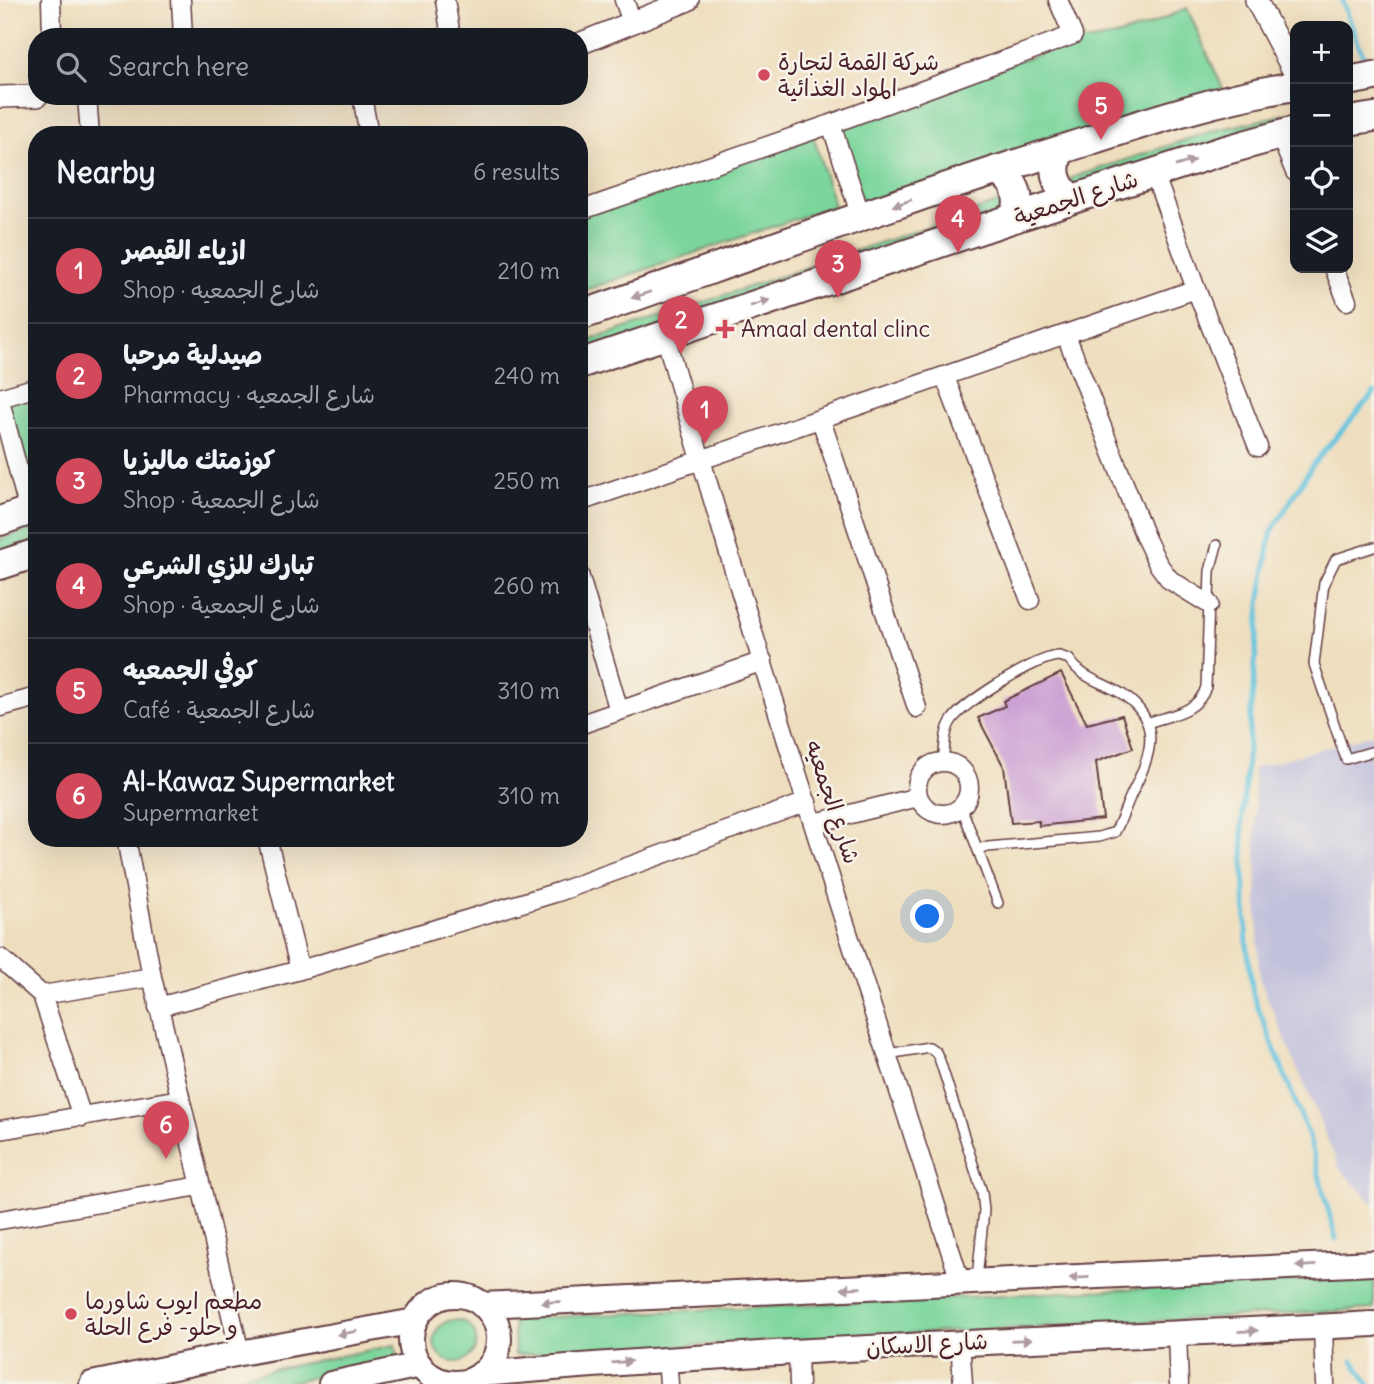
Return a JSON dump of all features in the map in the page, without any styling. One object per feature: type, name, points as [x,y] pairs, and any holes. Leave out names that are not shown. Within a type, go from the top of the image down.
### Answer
[{"type":"main road","points":[[1353,79],[1374,76]]},
{"type":"main road","points":[[588,313],[997,170],[1126,128],[1245,94],[1290,87]]},
{"type":"main road","points":[[1353,120],[1374,117]]},
{"type":"main road","name":"شارع الجمعية","points":[[588,361],[1072,199],[1288,133]]},
{"type":"main road","points":[[1060,150],[1056,159],[1055,177],[1064,193],[1072,199]]},
{"type":"main road","points":[[997,170],[1005,174],[1016,190],[1018,199],[1014,218]]},
{"type":"main road","points":[[0,521],[28,512]]},
{"type":"main road","points":[[0,565],[28,556]]},
{"type":"main road","points":[[431,1376],[411,1344],[415,1321],[429,1304],[450,1295],[482,1304],[1374,1263]]},
{"type":"main road","points":[[331,1384],[431,1376],[448,1382],[474,1379],[489,1366],[498,1345],[496,1323],[482,1304]]},
{"type":"main road","points":[[92,1384],[415,1321]]},
{"type":"main road","name":"شارع الاسكان","points":[[474,1379],[567,1375],[667,1358],[960,1342],[1323,1327],[1372,1328]]},
{"type":"street","points":[[51,0],[52,28]]},
{"type":"street","points":[[181,0],[183,28]]},
{"type":"street","points":[[445,0],[450,28]]},
{"type":"street","points":[[624,0],[632,22]]},
{"type":"street","points":[[588,40],[688,0]]},
{"type":"street","points":[[588,208],[831,124],[1073,35],[1058,0]]},
{"type":"street","points":[[1256,0],[1290,65]]},
{"type":"street","points":[[0,97],[28,96]]},
{"type":"street","points":[[88,105],[89,126]]},
{"type":"street","points":[[364,105],[367,126]]},
{"type":"street","points":[[831,124],[861,217]]},
{"type":"street","points":[[1154,173],[1258,447]]},
{"type":"street","points":[[1336,273],[1347,301]]},
{"type":"street","points":[[588,499],[1196,289]]},
{"type":"street","name":"شارع الجمعيه","points":[[665,335],[807,802],[888,1054],[969,1283]]},
{"type":"street","points":[[1066,335],[1158,564],[1170,580],[1209,604]]},
{"type":"street","points":[[945,377],[1030,600]]},
{"type":"street","points":[[28,390],[0,399],[28,493]]},
{"type":"street","points":[[821,420],[917,708]]},
{"type":"street","points":[[588,605],[619,711]]},
{"type":"street","points":[[588,722],[763,661]]},
{"type":"street","points":[[0,707],[28,699]]},
{"type":"street","points":[[943,762],[957,765],[968,779],[968,797],[961,806],[948,814],[940,814],[925,807],[918,797],[916,783],[919,775],[932,764],[943,762]]},
{"type":"street","points":[[815,823],[918,797]]},
{"type":"street","points":[[158,1007],[300,970],[558,892],[807,802]]},
{"type":"street","points":[[128,847],[158,1007],[240,1353]]},
{"type":"street","points":[[269,847],[300,970]]},
{"type":"street","points":[[0,958],[42,995],[82,1117]]},
{"type":"street","points":[[42,995],[152,977]]},
{"type":"street","points":[[0,1130],[180,1099]]},
{"type":"street","points":[[0,1220],[200,1186]]},
{"type":"street","points":[[1323,1327],[1325,1384]]},
{"type":"street","points":[[1177,1335],[1179,1384]]},
{"type":"street","points":[[960,1342],[963,1384]]},
{"type":"street","points":[[798,1351],[800,1384]]},
{"type":"street","points":[[667,1358],[669,1384]]},
{"type":"lane","points":[[1147,723],[1194,707],[1202,699],[1206,687],[1210,571],[1217,545]]},
{"type":"lane","points":[[1374,548],[1336,559],[1324,583],[1314,664],[1346,759],[1374,751]]},
{"type":"lane","points":[[943,762],[948,727],[954,716],[986,691],[1041,660],[1058,656],[1069,659],[1085,676],[1121,694],[1138,708],[1147,723],[1151,737],[1144,772],[1115,832],[1099,837],[976,848]]},
{"type":"lane","points":[[961,806],[998,903]]},
{"type":"lane","points":[[888,1054],[929,1047],[936,1052],[940,1061],[982,1192],[984,1210],[969,1283]]},
{"type":"shaded area","points":[[1374,734],[1374,1204],[1340,1169],[1259,978],[1254,768]]},
{"type":"green space","points":[[1187,8],[1223,89],[866,211],[830,121],[1068,45],[1109,38],[1145,27]]},
{"type":"green space","points":[[1290,113],[1290,127],[1071,193],[1071,178],[1209,132]]},
{"type":"green space","points":[[811,128],[834,206],[588,289],[588,204]]},
{"type":"green space","points":[[1000,202],[1007,204],[1010,209],[588,355],[588,341]]},
{"type":"green space","points":[[28,390],[28,487],[27,487],[2,397]]},
{"type":"green space","points":[[28,530],[28,543],[0,552],[0,539]]},
{"type":"green space","points":[[1374,1277],[1374,1309],[515,1355],[513,1319]]},
{"type":"green space","points":[[455,1320],[470,1326],[476,1341],[470,1356],[455,1362],[440,1356],[434,1341],[440,1326]]},
{"type":"green space","points":[[395,1345],[399,1360],[280,1384],[202,1384]]},
{"type":"building","points":[[1061,673],[1087,724],[1122,715],[1133,748],[1096,762],[1103,819],[1039,826],[1039,821],[1011,823],[1004,767],[978,718],[1005,706],[1003,701]]},
{"type":"waterway","points":[[1342,0],[1368,69]]},
{"type":"waterway","points":[[1336,1239],[1308,1134],[1253,995],[1247,946],[1242,819],[1260,604],[1271,533],[1313,464],[1374,393]]},
{"type":"waterway","points":[[1353,1361],[1369,1384]]},
{"type":"place","name":"شركة القمة لتجارة المواد الغذائية","points":[[764,75]]},
{"type":"place","name":"كوفي الجمعيه","points":[[1101,140]]},
{"type":"place","name":"تبارك للزي الشرعي","points":[[958,253]]},
{"type":"place","name":"كوزمتك ماليزيا","points":[[838,298]]},
{"type":"place","name":"Amaal dental clinc","points":[[725,329]]},
{"type":"place","name":"صيدلية مرحبا","points":[[681,354]]},
{"type":"place","name":"ازياء القيصر","points":[[705,444]]},
{"type":"place","name":"Al-Kawaz Supermarket","points":[[166,1159]]},
{"type":"place","name":"مطعم ايوب شاورما و حلو- فرع الحلة","points":[[71,1314]]}]
